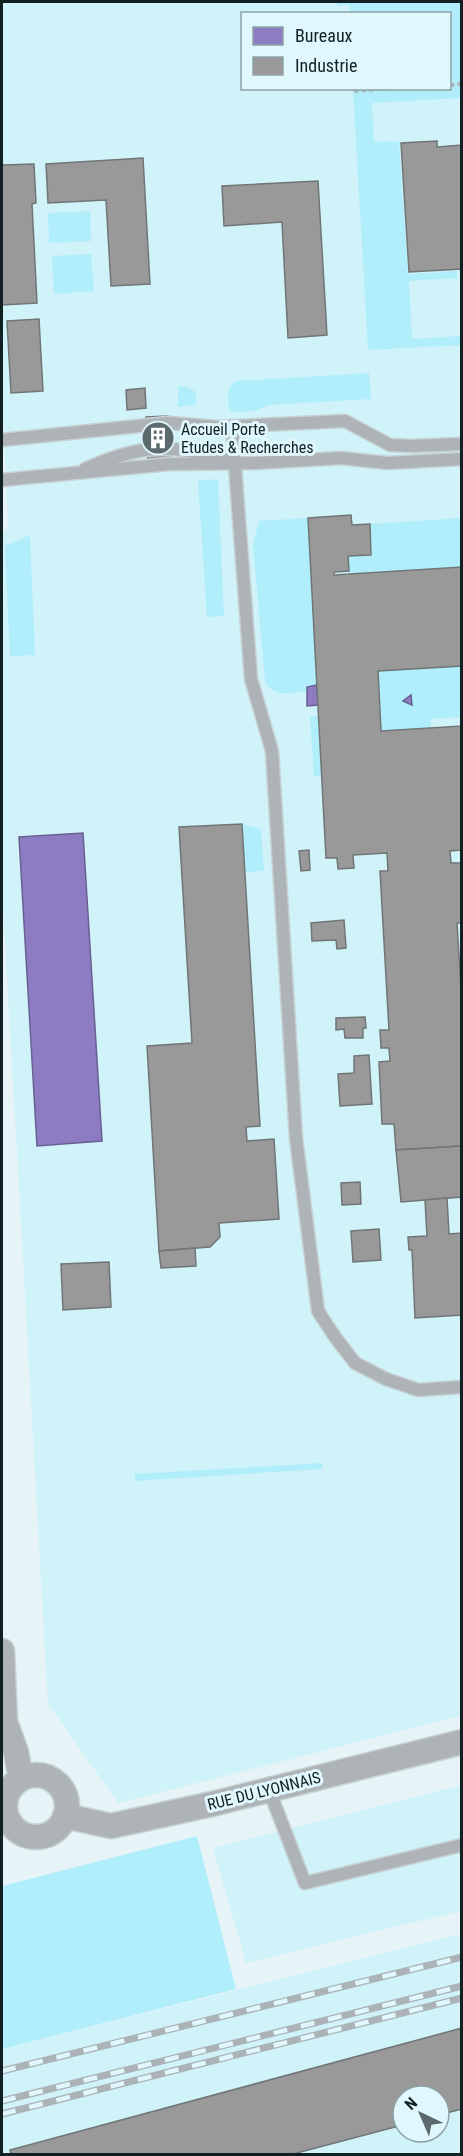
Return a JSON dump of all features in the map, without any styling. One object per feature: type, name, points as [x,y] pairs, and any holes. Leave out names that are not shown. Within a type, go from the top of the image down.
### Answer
[{"type":"street","points":[[2,1666],[5,1722],[16,1752],[21,1779]]},
{"type":"street","name":"RUE DU LYONNAIS","points":[[65,1816],[111,1826],[462,1742]]},
{"type":"street","points":[[29,1775],[39,1775],[55,1782],[65,1798],[65,1816],[55,1829],[40,1836],[24,1834],[6,1828],[5,1799],[11,1787],[21,1779],[29,1775]]},
{"type":"lane","points":[[2,440],[168,423],[232,426],[345,421],[390,445],[462,444]]},
{"type":"lane","points":[[232,426],[251,679],[272,751],[296,1138],[318,1311],[355,1363],[386,1379],[418,1390],[462,1387]]},
{"type":"lane","points":[[77,473],[111,458],[148,448],[169,447],[198,451],[234,462]]},
{"type":"lane","points":[[2,480],[170,464],[341,458],[387,463],[462,459]]},
{"type":"lane","points":[[269,1790],[305,1883],[462,1845]]},
{"type":"path","points":[[354,91],[366,90]]},
{"type":"shaded area","points":[[2,2],[461,2],[461,1716],[118,1803],[48,1704],[2,887],[2,537],[8,525],[2,391]]},
{"type":"shaded area","points":[[337,2],[461,2],[461,98],[372,103],[374,142],[399,141],[408,274],[457,271],[457,278],[409,281],[412,339],[461,336],[461,345],[368,350],[353,90],[451,90],[451,12],[350,12],[349,5],[337,6]]},
{"type":"shaded area","points":[[90,211],[91,241],[49,243],[48,213]]},
{"type":"shaded area","points":[[91,254],[94,291],[54,294],[52,256]]},
{"type":"shaded area","points":[[369,373],[371,399],[269,405],[255,411],[232,412],[229,409],[229,390],[236,381]]},
{"type":"shaded area","points":[[178,386],[193,390],[196,396],[195,405],[178,407]]},
{"type":"shaded area","points":[[218,479],[224,616],[207,617],[198,481]]},
{"type":"shaded area","points":[[308,518],[317,685],[307,687],[307,692],[283,693],[272,690],[265,681],[253,545],[259,521]]},
{"type":"shaded area","points":[[461,518],[461,567],[349,574],[348,556],[371,555],[370,524]]},
{"type":"shaded area","points":[[30,535],[35,655],[10,656],[5,546]]},
{"type":"shaded area","points":[[461,666],[461,717],[431,719],[431,728],[381,731],[378,671]]},
{"type":"shaded area","points":[[318,716],[322,775],[314,777],[310,717]]},
{"type":"shaded area","points":[[242,824],[261,829],[264,871],[245,872]]},
{"type":"shaded area","points":[[322,1463],[322,1469],[135,1481],[135,1474]]},
{"type":"shaded area","points":[[461,1785],[461,1911],[246,1963],[213,1848]]},
{"type":"shaded area","points":[[197,1836],[236,1989],[2,2049],[2,1886]]},
{"type":"shaded area","points":[[461,1934],[461,2154],[2,2154],[2,2049]]},
{"type":"building: Bureaux","points":[[317,685],[318,705],[307,706],[307,687]]},
{"type":"building: Bureaux","points":[[411,695],[412,705],[403,701]]},
{"type":"building: Bureaux","points":[[83,833],[102,1141],[37,1146],[19,837]]},
{"type":"building: Industrie","points":[[437,141],[437,147],[462,145],[462,269],[409,272],[401,143]]},
{"type":"building: Industrie","points":[[143,158],[150,284],[111,286],[106,200],[48,203],[46,164]]},
{"type":"building: Industrie","points":[[34,164],[36,203],[32,204],[37,303],[2,305],[2,165]]},
{"type":"building: Industrie","points":[[318,181],[327,335],[288,338],[282,222],[224,226],[222,186]]},
{"type":"building: Industrie","points":[[39,319],[43,391],[11,393],[7,321]]},
{"type":"building: Industrie","points":[[145,388],[146,408],[127,410],[126,390]]},
{"type":"building: Industrie","name":"Accueil Porte Etudes & Recherches","points":[[168,416],[170,459],[148,460],[146,417]]},
{"type":"building: Industrie","points":[[351,515],[352,525],[370,524],[371,555],[348,556],[349,571],[334,572],[334,575],[462,567],[462,666],[378,671],[381,731],[462,726],[462,850],[450,851],[451,863],[462,863],[462,923],[457,923],[462,1004],[462,1146],[396,1150],[394,1124],[382,1124],[379,1062],[390,1061],[389,1048],[381,1048],[380,1030],[389,1030],[380,871],[388,871],[387,853],[353,855],[354,868],[338,869],[337,858],[326,858],[308,518]]},
{"type":"building: Industrie","points":[[242,824],[260,1126],[246,1127],[247,1141],[274,1139],[279,1219],[219,1223],[220,1237],[210,1247],[159,1251],[147,1046],[192,1043],[179,827]]},
{"type":"building: Industrie","points":[[309,850],[310,870],[301,871],[299,851]]},
{"type":"building: Industrie","points":[[344,920],[346,948],[337,949],[336,940],[312,941],[311,923]]},
{"type":"building: Industrie","points":[[365,1017],[366,1028],[363,1028],[363,1038],[345,1038],[344,1029],[336,1030],[336,1018]]},
{"type":"building: Industrie","points":[[369,1055],[372,1104],[340,1106],[338,1074],[354,1073],[354,1056]]},
{"type":"building: Industrie","points":[[462,1146],[462,1197],[401,1202],[396,1150]]},
{"type":"building: Industrie","points":[[360,1182],[361,1204],[342,1205],[341,1183]]},
{"type":"building: Industrie","points":[[447,1198],[449,1234],[462,1233],[462,1315],[415,1318],[412,1250],[409,1250],[408,1237],[427,1236],[425,1200]]},
{"type":"building: Industrie","points":[[379,1229],[381,1260],[353,1262],[351,1231]]},
{"type":"building: Industrie","points":[[195,1248],[196,1266],[161,1268],[159,1251]]},
{"type":"building: Industrie","points":[[109,1262],[111,1307],[63,1310],[61,1264]]},
{"type":"building: Industrie","points":[[462,2028],[462,2109],[451,2112],[451,2084],[391,2084],[391,2128],[293,2154],[11,2154],[10,2150]]},
{"type":"railway","points":[[2,2071],[462,1957]]},
{"type":"railway","points":[[2,2101],[462,1986]]},
{"type":"railway","points":[[2,2114],[462,1998]]},
{"type":"place","name":"Accueil Porte Etudes & Recherches","points":[[158,438]]}]
